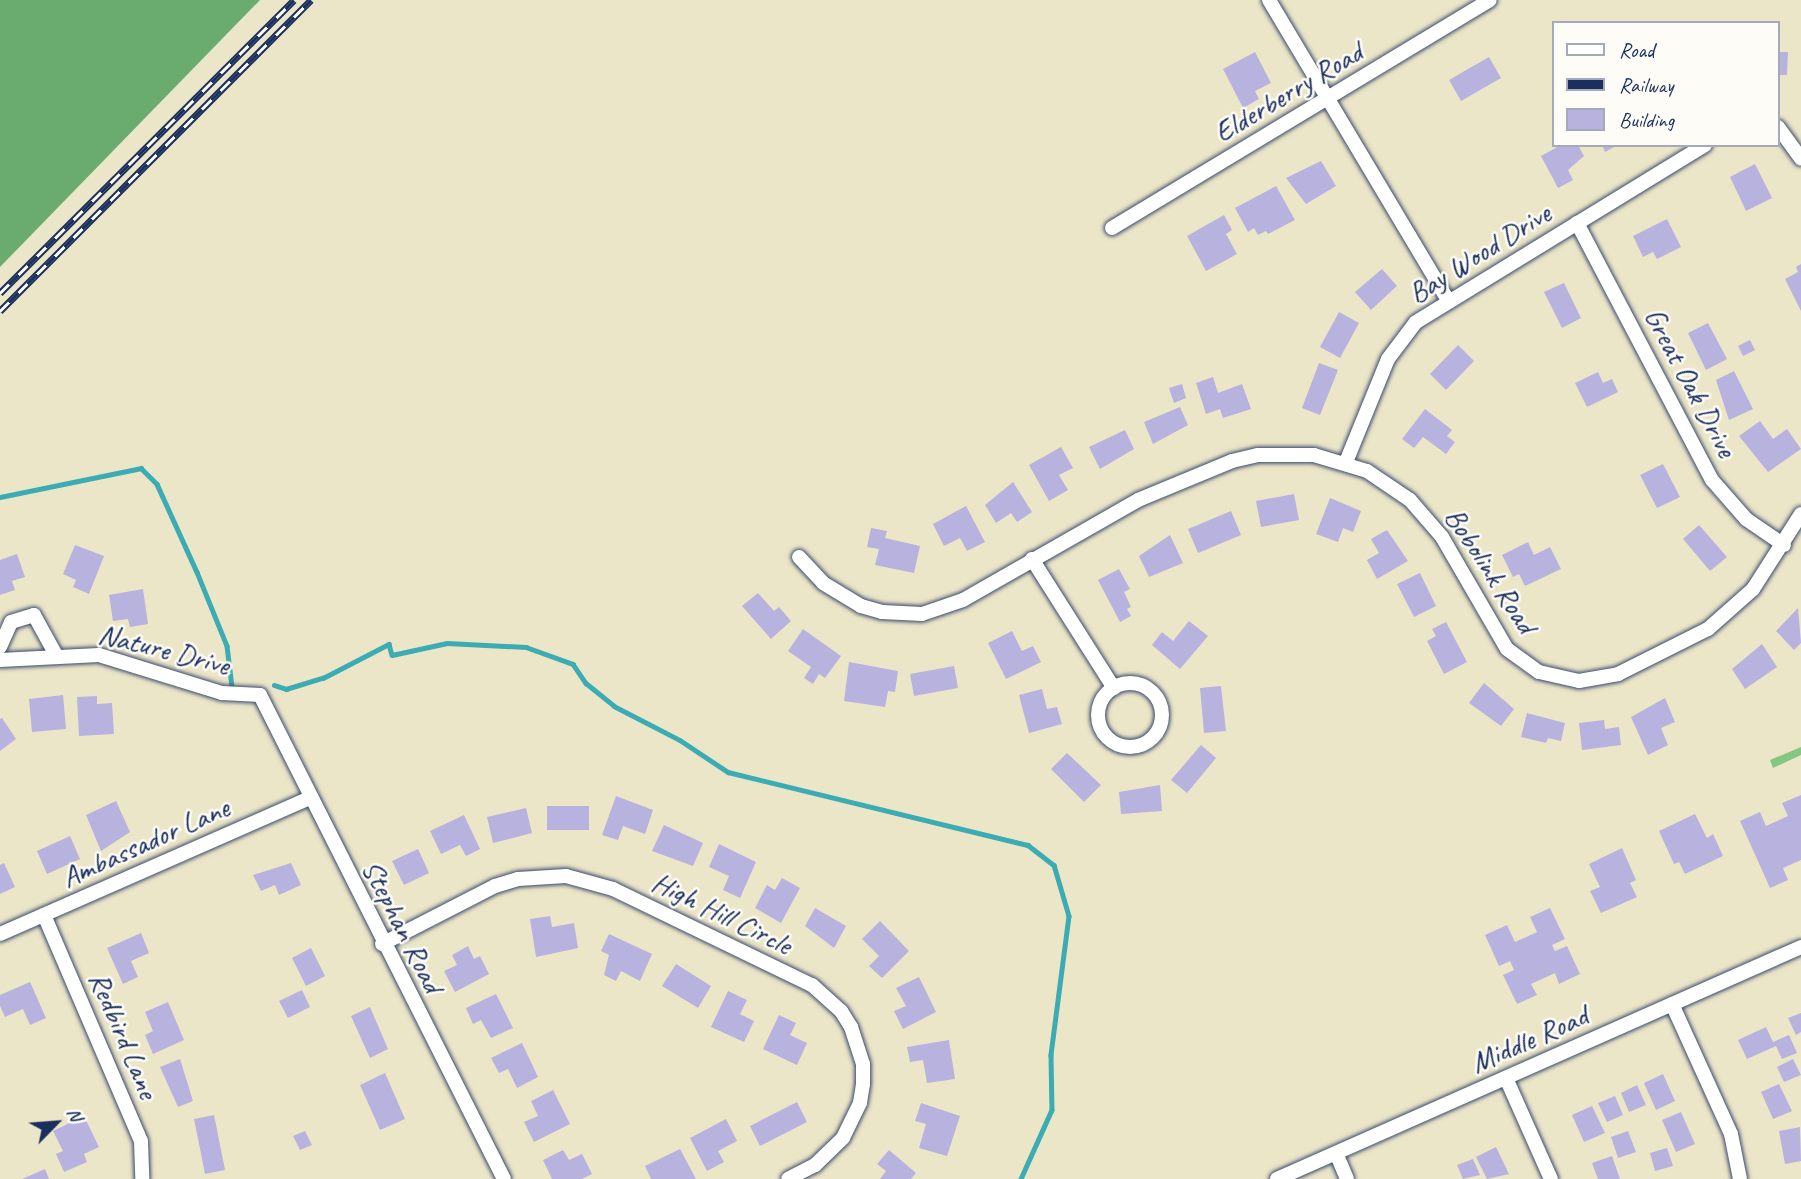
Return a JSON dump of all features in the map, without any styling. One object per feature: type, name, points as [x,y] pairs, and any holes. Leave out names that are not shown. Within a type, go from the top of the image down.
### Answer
[{"type":"street","points":[[1269,0],[1448,300]]},
{"type":"street","name":"Elderberry Road","points":[[1112,228],[1327,101],[1490,0]]},
{"type":"street","points":[[1780,130],[1801,159]]},
{"type":"street","name":"Bay Wood Drive","points":[[1346,462],[1399,340],[1448,300],[1702,147]]},
{"type":"street","name":"Great Oak Drive","points":[[1577,223],[1712,480],[1746,519],[1784,545]]},
{"type":"street","name":"Bobolink Road","points":[[799,557],[842,597],[861,606],[901,614],[922,614],[963,600],[1128,505],[1232,461],[1288,453],[1346,462],[1390,484],[1410,500],[1442,537],[1507,649],[1539,672],[1560,679],[1599,679],[1618,674],[1682,646],[1731,611],[1754,589],[1801,514]]},
{"type":"street","points":[[1032,559],[1114,688]]},
{"type":"street","name":"Nature Drive","points":[[0,647],[11,622],[34,615],[56,655]]},
{"type":"street","name":"Nature Drive","points":[[0,660],[56,655],[122,659],[222,692],[260,695]]},
{"type":"street","points":[[1133,684],[1158,700],[1162,720],[1144,744],[1124,747],[1105,735],[1100,726],[1100,704],[1114,688],[1133,684]]},
{"type":"street","name":"Stephan Road","points":[[260,695],[382,944],[504,1179]]},
{"type":"street","name":"Ambassador Lane","points":[[0,934],[310,798]]},
{"type":"street","name":"High Hill Circle","points":[[382,944],[495,886],[518,879],[566,876],[613,889],[812,985],[834,1004],[851,1027],[863,1064],[863,1084],[860,1103],[843,1138],[815,1165],[788,1179]]},
{"type":"street","name":"Redbird Lane","points":[[44,915],[141,1141],[142,1179]]},
{"type":"street","name":"Middle Road","points":[[1277,1179],[1801,947]]},
{"type":"street","points":[[1672,1004],[1731,1134],[1740,1179]]},
{"type":"street","points":[[1506,1078],[1551,1179]]},
{"type":"street","points":[[1336,1153],[1348,1179]]},
{"type":"green space","points":[[0,0],[260,0],[0,267]]},
{"type":"green space","points":[[1801,747],[1801,755],[1773,768],[1770,760]]},
{"type":"building","points":[[1255,52],[1271,83],[1255,91],[1259,99],[1243,108],[1223,69]]},
{"type":"building","points":[[1780,52],[1788,52],[1787,75],[1780,75]]},
{"type":"building","points":[[1489,57],[1501,78],[1461,101],[1449,80]]},
{"type":"building","points":[[1557,147],[1579,147],[1584,156],[1568,170],[1573,180],[1558,188],[1541,156]]},
{"type":"building","points":[[1321,161],[1336,186],[1306,204],[1286,178]]},
{"type":"building","points":[[1755,164],[1772,198],[1746,211],[1730,177]]},
{"type":"building","points":[[1276,186],[1295,220],[1268,234],[1266,231],[1258,235],[1254,228],[1248,232],[1235,208]]},
{"type":"building","points":[[1224,215],[1232,230],[1226,234],[1237,254],[1206,271],[1187,236]]},
{"type":"building","points":[[1667,219],[1681,247],[1657,259],[1653,252],[1643,257],[1633,236]]},
{"type":"building","points":[[1801,264],[1801,311],[1785,279],[1798,272],[1796,267]]},
{"type":"building","points":[[1382,269],[1397,286],[1371,310],[1355,292]]},
{"type":"building","points":[[1564,283],[1581,318],[1562,328],[1544,292]]},
{"type":"building","points":[[1339,312],[1359,323],[1340,358],[1320,347]]},
{"type":"building","points":[[1708,323],[1727,359],[1706,370],[1688,333]]},
{"type":"building","points":[[1750,340],[1755,350],[1743,356],[1738,346]]},
{"type":"building","points":[[1458,345],[1474,361],[1446,390],[1430,374]]},
{"type":"building","points":[[1319,363],[1338,370],[1320,415],[1302,408]]},
{"type":"building","points":[[1734,371],[1753,409],[1729,420],[1716,380]]},
{"type":"building","points":[[1598,372],[1603,383],[1612,379],[1618,392],[1587,407],[1575,383]]},
{"type":"building","points":[[1213,377],[1218,393],[1242,384],[1251,409],[1223,418],[1220,409],[1206,414],[1196,383]]},
{"type":"building","points":[[1182,384],[1186,398],[1174,403],[1169,388]]},
{"type":"building","points":[[1180,407],[1188,425],[1153,444],[1144,422]]},
{"type":"building","points":[[1425,409],[1452,430],[1447,436],[1455,442],[1446,454],[1423,437],[1414,448],[1402,439]]},
{"type":"building","points":[[1760,421],[1773,439],[1787,429],[1801,449],[1768,472],[1739,436]]},
{"type":"building","points":[[1125,430],[1134,449],[1100,469],[1089,447]]},
{"type":"building","points":[[1061,447],[1073,468],[1059,475],[1068,490],[1049,501],[1029,465]]},
{"type":"building","points":[[1663,464],[1680,497],[1657,508],[1640,475]]},
{"type":"building","points":[[1013,482],[1032,512],[1017,522],[1011,513],[996,523],[985,505]]},
{"type":"building","points":[[1294,494],[1299,520],[1261,527],[1256,501]]},
{"type":"building","points":[[1330,498],[1361,511],[1353,532],[1343,528],[1338,542],[1316,534]]},
{"type":"building","points":[[966,506],[985,542],[967,551],[960,538],[944,546],[933,524]]},
{"type":"building","points":[[1231,511],[1241,535],[1198,553],[1188,529]]},
{"type":"building","points":[[1699,525],[1727,557],[1710,571],[1683,539]]},
{"type":"building","points":[[871,528],[887,531],[885,538],[920,546],[914,573],[875,565],[879,549],[867,547]]},
{"type":"building","points":[[1387,530],[1408,561],[1377,579],[1367,560],[1379,553],[1371,539]]},
{"type":"building","points":[[1170,535],[1183,563],[1149,577],[1139,556]]},
{"type":"building","points":[[1528,542],[1534,555],[1550,547],[1561,569],[1525,586],[1519,574],[1513,577],[1502,555]]},
{"type":"building","points":[[75,545],[104,556],[89,594],[73,587],[76,580],[63,574]]},
{"type":"building","points":[[17,554],[25,577],[12,581],[15,590],[0,595],[0,560]]},
{"type":"building","points":[[1119,569],[1130,589],[1124,592],[1131,607],[1127,609],[1131,616],[1120,622],[1098,580]]},
{"type":"building","points":[[1420,573],[1436,606],[1414,617],[1397,584]]},
{"type":"building","points":[[143,589],[148,624],[130,627],[128,619],[113,621],[109,595]]},
{"type":"building","points":[[758,593],[774,611],[779,607],[791,621],[771,639],[742,606]]},
{"type":"building","points":[[1798,608],[1801,643],[1794,650],[1776,631]]},
{"type":"building","points":[[1189,621],[1208,636],[1180,669],[1152,645],[1162,632],[1173,641]]},
{"type":"building","points":[[1446,622],[1467,662],[1444,674],[1427,641],[1436,636],[1432,629]]},
{"type":"building","points":[[803,629],[841,656],[825,678],[819,674],[813,684],[804,678],[811,667],[788,651]]},
{"type":"building","points":[[1012,631],[1022,651],[1033,646],[1041,662],[1006,679],[988,643]]},
{"type":"building","points":[[1762,644],[1777,667],[1745,689],[1732,669]]},
{"type":"building","points":[[849,662],[898,671],[895,692],[888,691],[885,707],[844,701]]},
{"type":"building","points":[[954,666],[958,688],[914,696],[910,674]]},
{"type":"building","points":[[1484,683],[1514,709],[1501,726],[1469,703]]},
{"type":"building","points":[[1221,686],[1226,731],[1204,733],[1200,688]]},
{"type":"building","points":[[1042,689],[1047,709],[1057,707],[1062,724],[1029,733],[1019,695]]},
{"type":"building","points":[[63,695],[66,729],[32,732],[29,699]]},
{"type":"building","points":[[97,696],[97,704],[112,703],[114,734],[79,736],[77,697]]},
{"type":"building","points":[[1665,698],[1675,722],[1661,728],[1668,745],[1648,755],[1631,717]]},
{"type":"building","points":[[1527,713],[1565,723],[1561,741],[1548,738],[1546,743],[1521,737]]},
{"type":"building","points":[[2,718],[16,739],[0,751],[0,719]]},
{"type":"building","points":[[1604,720],[1605,729],[1619,727],[1621,745],[1582,750],[1579,723]]},
{"type":"building","points":[[1201,745],[1216,758],[1187,793],[1171,780]]},
{"type":"building","points":[[1067,753],[1101,785],[1084,802],[1051,769]]},
{"type":"building","points":[[1160,785],[1162,811],[1121,814],[1119,792]]},
{"type":"building","points":[[1801,795],[1801,860],[1783,868],[1788,880],[1770,888],[1740,821],[1760,812],[1766,826],[1788,816],[1782,803]]},
{"type":"building","points":[[616,796],[653,810],[645,834],[623,826],[618,840],[602,835]]},
{"type":"building","points":[[116,801],[130,832],[101,851],[86,815]]},
{"type":"building","points":[[547,806],[589,806],[589,830],[547,830]]},
{"type":"building","points":[[526,808],[532,833],[493,843],[487,817]]},
{"type":"building","points":[[1695,814],[1707,838],[1713,834],[1723,856],[1685,874],[1679,862],[1674,864],[1659,831]]},
{"type":"building","points":[[464,815],[480,849],[466,856],[460,845],[441,854],[430,831]]},
{"type":"building","points":[[664,825],[703,843],[693,866],[652,851]]},
{"type":"building","points":[[70,836],[80,859],[47,874],[37,851]]},
{"type":"building","points":[[719,844],[756,862],[740,898],[723,890],[729,876],[709,867]]},
{"type":"building","points":[[1622,848],[1636,880],[1630,883],[1637,897],[1601,913],[1590,891],[1600,887],[1589,864]]},
{"type":"building","points":[[418,849],[429,873],[404,885],[392,861]]},
{"type":"building","points":[[4,863],[15,887],[0,894],[0,865]]},
{"type":"building","points":[[291,863],[301,885],[279,895],[275,885],[261,891],[253,875]]},
{"type":"building","points":[[782,878],[800,888],[781,923],[755,908],[767,885],[775,890]]},
{"type":"building","points":[[815,908],[846,926],[834,948],[805,926]]},
{"type":"building","points":[[1550,908],[1565,939],[1552,945],[1555,951],[1567,946],[1580,974],[1559,984],[1555,973],[1531,984],[1537,995],[1517,1004],[1503,975],[1514,970],[1510,961],[1499,966],[1485,935],[1507,925],[1515,942],[1537,932],[1530,917]]},
{"type":"building","points":[[550,916],[552,927],[574,923],[578,948],[536,957],[530,919]]},
{"type":"building","points":[[880,921],[909,951],[882,978],[869,966],[879,956],[862,939]]},
{"type":"building","points":[[141,933],[149,953],[131,961],[138,977],[123,984],[107,948]]},
{"type":"building","points":[[609,934],[652,954],[640,981],[621,971],[616,981],[604,975],[609,955],[601,951]]},
{"type":"building","points":[[468,946],[474,959],[480,956],[489,974],[455,992],[444,971],[457,965],[452,955]]},
{"type":"building","points":[[311,948],[325,976],[306,986],[292,958]]},
{"type":"building","points":[[676,964],[711,986],[698,1008],[662,986]]},
{"type":"building","points":[[919,977],[936,1012],[903,1029],[894,1011],[906,1006],[896,988]]},
{"type":"building","points":[[30,982],[46,1018],[30,1025],[23,1009],[5,1017],[0,1006],[0,995]]},
{"type":"building","points":[[302,990],[310,1007],[288,1018],[279,1001]]},
{"type":"building","points":[[728,991],[747,1000],[740,1014],[754,1021],[744,1042],[711,1027]]},
{"type":"building","points":[[496,994],[513,1028],[491,1038],[481,1020],[473,1024],[466,1008]]},
{"type":"building","points":[[168,1002],[184,1040],[153,1054],[145,1035],[153,1031],[145,1012]]},
{"type":"building","points":[[370,1007],[388,1049],[370,1058],[351,1016]]},
{"type":"building","points":[[1801,1013],[1801,1032],[1796,1035],[1788,1018]]},
{"type":"building","points":[[779,1015],[796,1023],[790,1035],[807,1043],[797,1065],[763,1049]]},
{"type":"building","points":[[1766,1027],[1773,1042],[1789,1035],[1797,1053],[1782,1059],[1776,1046],[1747,1059],[1738,1040]]},
{"type":"building","points":[[949,1040],[955,1079],[927,1083],[923,1060],[910,1062],[907,1047]]},
{"type":"building","points":[[522,1043],[538,1077],[517,1088],[508,1069],[499,1073],[491,1058]]},
{"type":"building","points":[[180,1059],[193,1101],[178,1107],[160,1067]]},
{"type":"building","points":[[1793,1059],[1801,1075],[1784,1082],[1777,1067]]},
{"type":"building","points":[[385,1073],[405,1119],[380,1130],[360,1085]]},
{"type":"building","points":[[1663,1074],[1675,1101],[1656,1110],[1644,1083]]},
{"type":"building","points":[[1779,1084],[1792,1111],[1773,1119],[1761,1092]]},
{"type":"building","points":[[1637,1085],[1646,1105],[1629,1112],[1621,1093]]},
{"type":"building","points":[[553,1090],[570,1124],[534,1142],[524,1122],[538,1116],[531,1101]]},
{"type":"building","points":[[1615,1096],[1623,1115],[1607,1122],[1598,1103]]},
{"type":"building","points":[[797,1102],[807,1122],[760,1146],[750,1126]]},
{"type":"building","points":[[921,1103],[960,1116],[947,1156],[919,1148],[926,1124],[915,1121]]},
{"type":"building","points":[[1592,1106],[1605,1133],[1584,1142],[1572,1115]]},
{"type":"building","points":[[1681,1112],[1695,1144],[1676,1152],[1662,1120]]},
{"type":"building","points":[[214,1115],[225,1170],[205,1174],[194,1119]]},
{"type":"building","points":[[84,1116],[99,1147],[84,1154],[87,1162],[64,1172],[56,1154],[63,1151],[53,1131]]},
{"type":"building","points":[[726,1119],[737,1141],[718,1151],[724,1162],[707,1171],[690,1138]]},
{"type":"building","points":[[1800,1127],[1801,1161],[1785,1164],[1779,1131]]},
{"type":"building","points":[[305,1131],[312,1145],[300,1150],[293,1136]]},
{"type":"building","points":[[1628,1131],[1636,1152],[1618,1158],[1611,1137]]},
{"type":"building","points":[[1496,1147],[1509,1174],[1487,1179],[1476,1157]]},
{"type":"building","points":[[1667,1148],[1673,1166],[1655,1171],[1650,1153]]},
{"type":"building","points":[[680,1149],[696,1179],[651,1179],[645,1166]]},
{"type":"building","points":[[563,1150],[569,1160],[582,1154],[592,1174],[582,1179],[552,1179],[543,1160]]},
{"type":"building","points":[[889,1150],[916,1173],[911,1179],[880,1179],[886,1171],[877,1164]]},
{"type":"building","points":[[1612,1156],[1620,1179],[1598,1179],[1592,1163]]},
{"type":"building","points":[[1473,1159],[1480,1175],[1463,1179],[1457,1165]]},
{"type":"building","points":[[45,1169],[49,1179],[22,1179]]},
{"type":"waterway","points":[[0,497],[141,468],[157,484],[197,572],[227,646],[232,685]]},
{"type":"waterway","points":[[274,685],[286,689],[323,678],[389,644],[392,655],[447,643],[526,647],[573,664],[586,683],[614,706],[680,740],[728,772],[1028,845],[1054,865],[1069,916],[1051,1055],[1052,1110],[1021,1179]]},
{"type":"railway","points":[[0,293],[294,0]]},
{"type":"railway","points":[[0,311],[311,0]]}]
